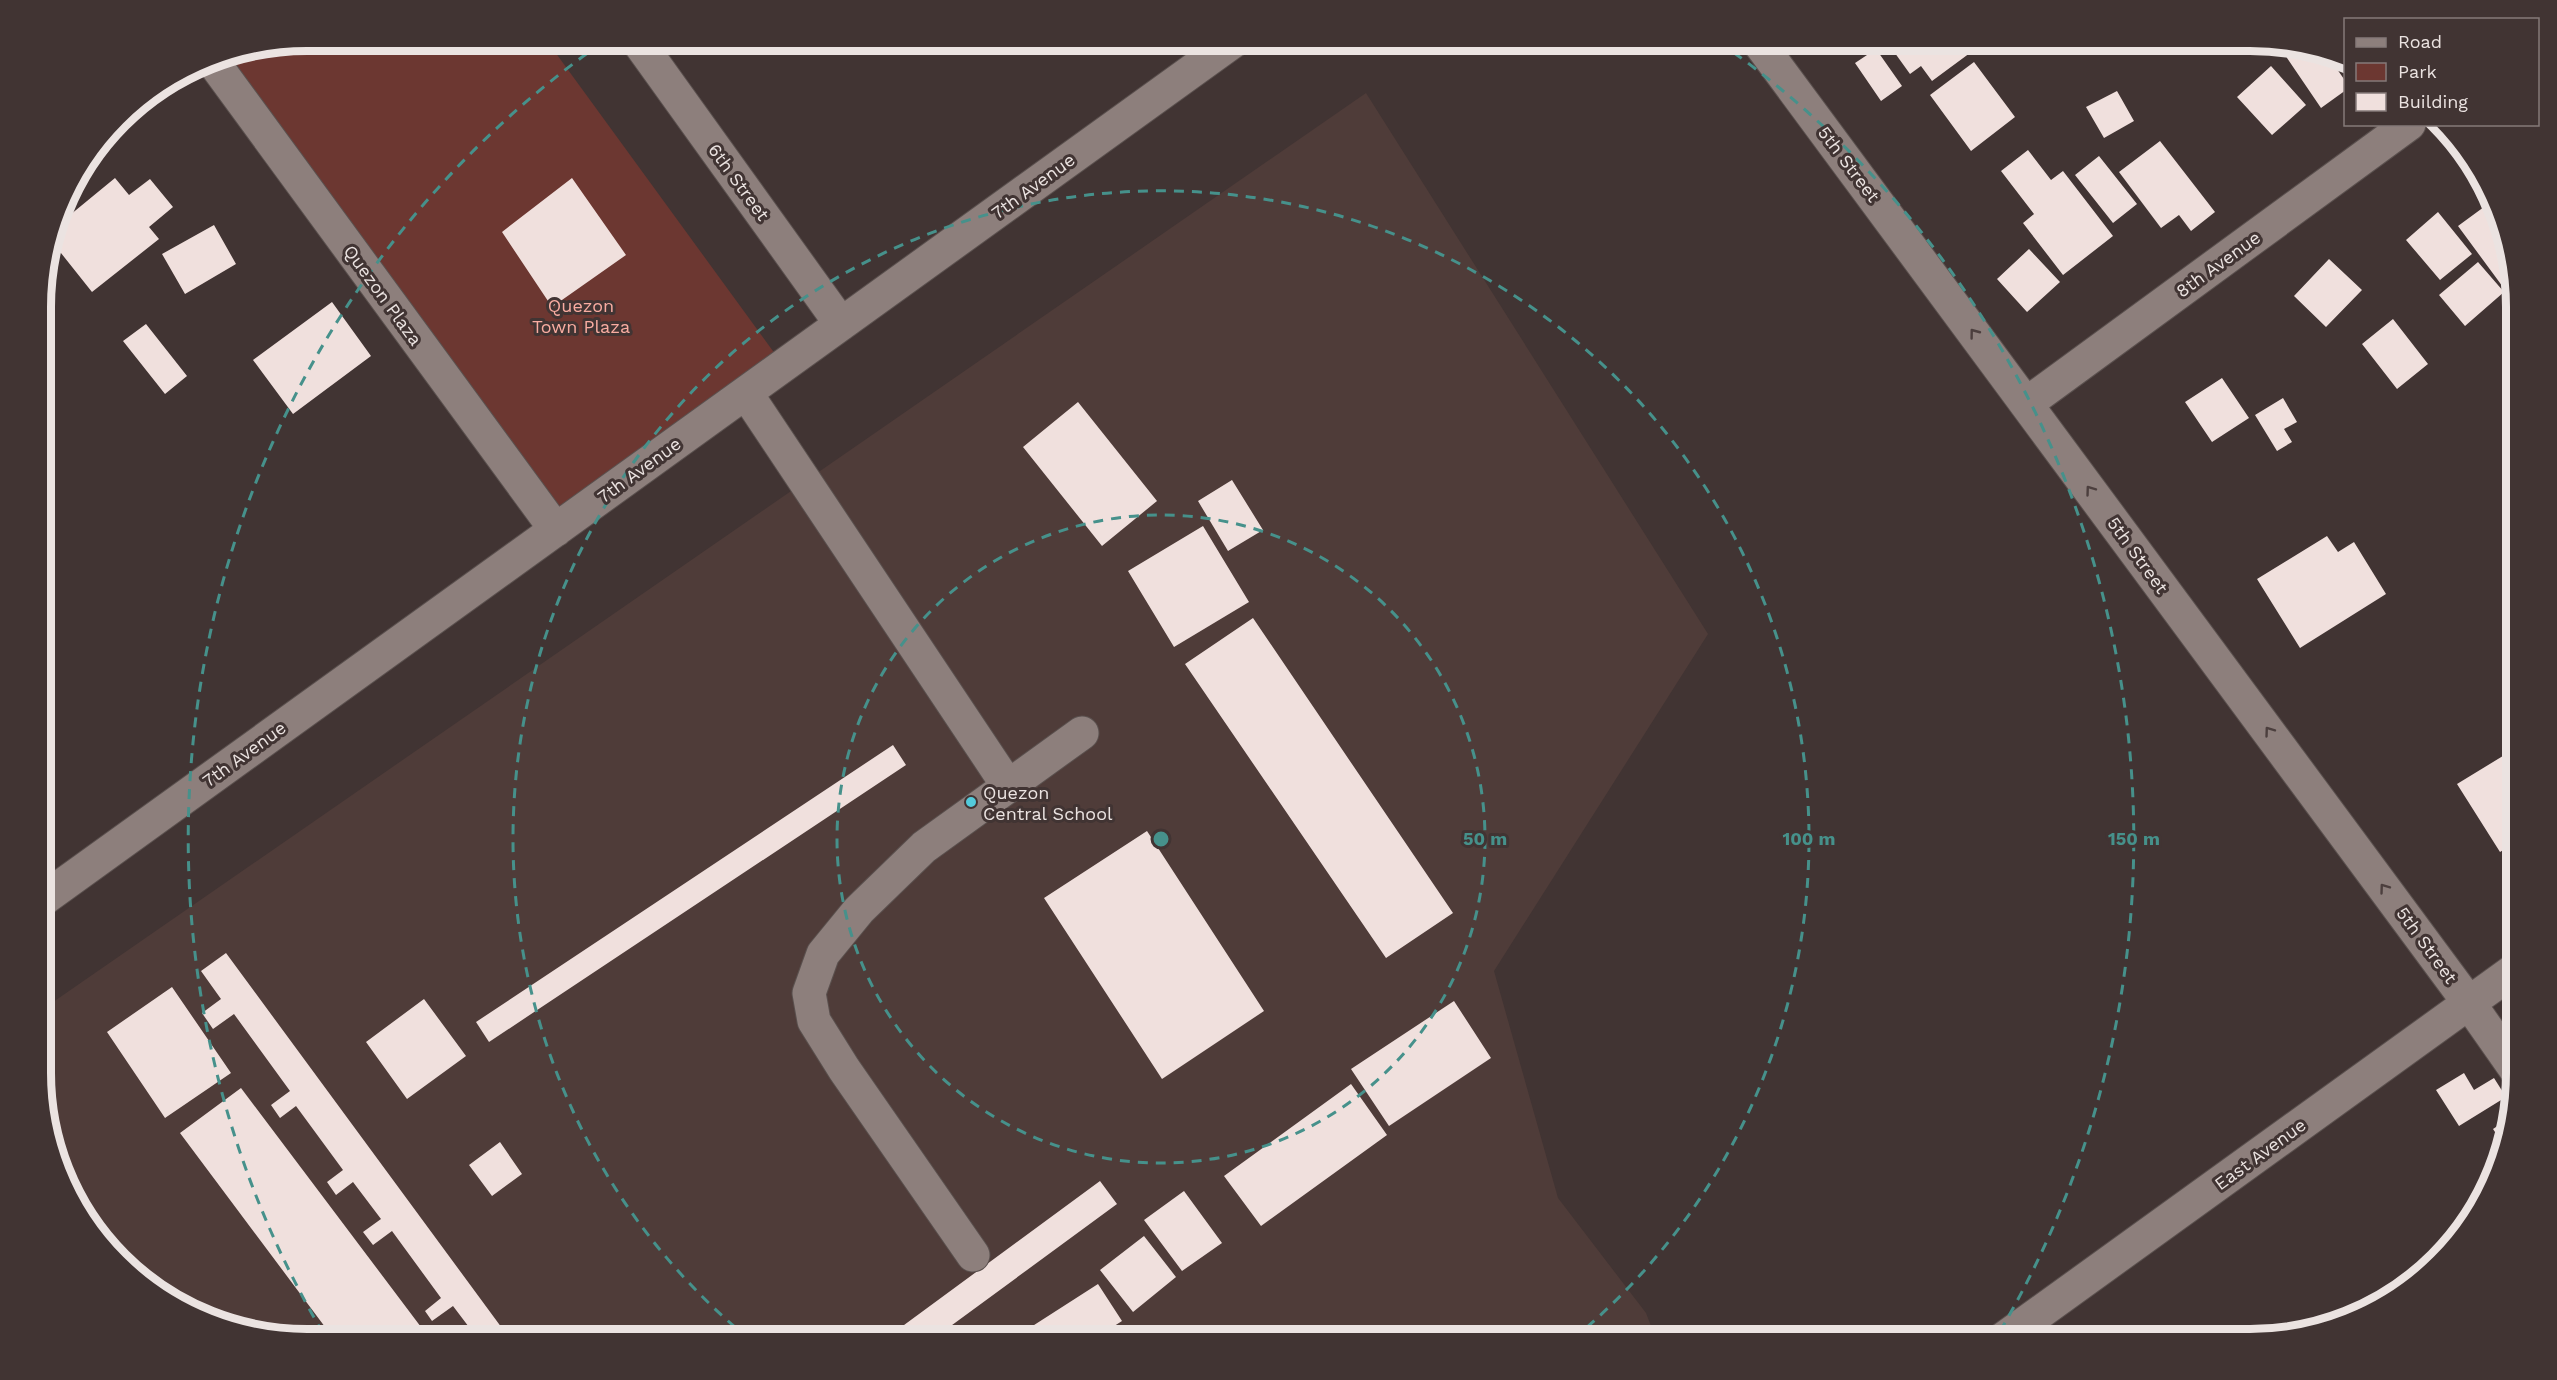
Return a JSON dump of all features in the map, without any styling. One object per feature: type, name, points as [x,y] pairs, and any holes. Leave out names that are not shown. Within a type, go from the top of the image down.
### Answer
[{"type":"street","name":"6th Street","points":[[645,51],[842,324]]},
{"type":"street","name":"7th Avenue","points":[[51,894],[1220,51]]},
{"type":"street","name":"5th Street","points":[[1765,51],[2506,1055]]},
{"type":"street","name":"Quezon Plaza","points":[[217,67],[556,530]]},
{"type":"street","name":"8th Avenue","points":[[2026,404],[2406,126]]},
{"type":"street","points":[[746,393],[1008,786]]},
{"type":"street","points":[[973,1255],[844,1069],[814,1021],[809,993],[824,954],[859,910],[924,847],[1082,733]]},
{"type":"street","name":"East Avenue","points":[[2017,1329],[2506,976]]},
{"type":"shaded area","name":"Quezon Central School","points":[[1366,93],[1708,634],[1494,971],[1558,1198],[1646,1313],[1652,1329],[307,1329],[257,1324],[209,1310],[179,1295],[151,1276],[114,1242],[85,1201],[70,1171],[53,1107],[51,1003]]},
{"type":"green space","name":"Quezon Town Plaza","points":[[307,51],[554,51],[778,358],[566,524],[232,63],[273,53]]},
{"type":"building","points":[[1873,51],[1877,51],[1902,86],[1881,101],[1855,63]]},
{"type":"building","points":[[1893,51],[1973,51],[1932,81],[1921,66],[1910,74]]},
{"type":"building","points":[[2284,53],[2335,66],[2344,79],[2344,91],[2321,108]]},
{"type":"building","points":[[1974,62],[2015,117],[1971,151],[1930,95]]},
{"type":"building","points":[[2271,66],[2306,105],[2272,135],[2237,97]]},
{"type":"building","points":[[2117,91],[2134,121],[2104,138],[2086,107]]},
{"type":"building","points":[[2160,141],[2215,212],[2191,231],[2179,215],[2161,228],[2119,172]]},
{"type":"building","points":[[2028,150],[2051,180],[2063,171],[2113,236],[2063,275],[2023,223],[2034,214],[2001,171]]},
{"type":"building","points":[[2099,156],[2137,204],[2113,223],[2075,175]]},
{"type":"building","points":[[115,178],[129,195],[150,179],[173,207],[149,227],[159,239],[92,292],[58,249],[67,217]]},
{"type":"building","points":[[572,178],[626,255],[552,307],[502,232]]},
{"type":"building","points":[[2486,206],[2501,257],[2505,290],[2458,226]]},
{"type":"building","points":[[2438,212],[2472,254],[2440,280],[2406,240]]},
{"type":"building","points":[[214,225],[236,264],[185,294],[162,254]]},
{"type":"building","points":[[2029,249],[2060,282],[2027,312],[1997,279]]},
{"type":"building","points":[[2329,259],[2362,290],[2326,327],[2294,296]]},
{"type":"building","points":[[2478,262],[2504,292],[2465,326],[2439,295]]},
{"type":"building","points":[[332,302],[371,356],[293,414],[253,360]]},
{"type":"building","points":[[2393,319],[2428,364],[2397,389],[2362,344]]},
{"type":"building","points":[[146,324],[187,376],[165,394],[123,341]]},
{"type":"building","points":[[2222,378],[2249,418],[2212,442],[2185,402]]},
{"type":"building","points":[[2283,398],[2297,422],[2284,429],[2292,442],[2277,451],[2255,415]]},
{"type":"building","points":[[1078,402],[1157,501],[1102,546],[1023,447]]},
{"type":"building","points":[[1232,480],[1263,530],[1228,551],[1198,501]]},
{"type":"building","points":[[1203,526],[1249,602],[1174,647],[1128,571]]},
{"type":"building","points":[[2327,536],[2338,552],[2354,542],[2386,594],[2300,648],[2257,579]]},
{"type":"building","points":[[1253,618],[1453,913],[1386,958],[1185,664]]},
{"type":"building","points":[[893,745],[906,765],[489,1042],[476,1022]]},
{"type":"building","points":[[2506,754],[2506,848],[2500,852],[2457,784]]},
{"type":"building","points":[[1147,831],[1264,1011],[1162,1079],[1044,898]]},
{"type":"building","points":[[226,953],[503,1329],[470,1329],[453,1306],[432,1321],[425,1311],[441,1298],[392,1231],[373,1245],[363,1232],[381,1219],[353,1182],[336,1195],[327,1182],[343,1170],[296,1106],[280,1118],[271,1105],[290,1091],[234,1014],[213,1029],[202,1013],[221,999],[201,971]]},
{"type":"building","points":[[172,987],[231,1073],[165,1118],[107,1032]]},
{"type":"building","points":[[424,999],[466,1056],[407,1099],[366,1042]]},
{"type":"building","points":[[1454,1001],[1491,1058],[1389,1126],[1351,1069]]},
{"type":"building","points":[[2464,1073],[2474,1090],[2494,1078],[2505,1098],[2459,1126],[2436,1090]]},
{"type":"building","points":[[1351,1084],[1387,1135],[1261,1226],[1224,1176]]},
{"type":"building","points":[[241,1088],[422,1329],[327,1329],[180,1133]]},
{"type":"building","points":[[2501,1124],[2498,1136],[2493,1129]]},
{"type":"building","points":[[500,1142],[522,1174],[492,1196],[469,1165]]},
{"type":"building","points":[[1100,1181],[1117,1204],[947,1329],[899,1329]]},
{"type":"building","points":[[1184,1191],[1222,1243],[1182,1271],[1144,1220]]},
{"type":"building","points":[[1144,1236],[1176,1277],[1133,1312],[1100,1270]]},
{"type":"building","points":[[1098,1284],[1122,1321],[1110,1329],[1032,1329],[1031,1327]]},
{"type":"place","name":"Quezon Central School","points":[[971,802]]}]
